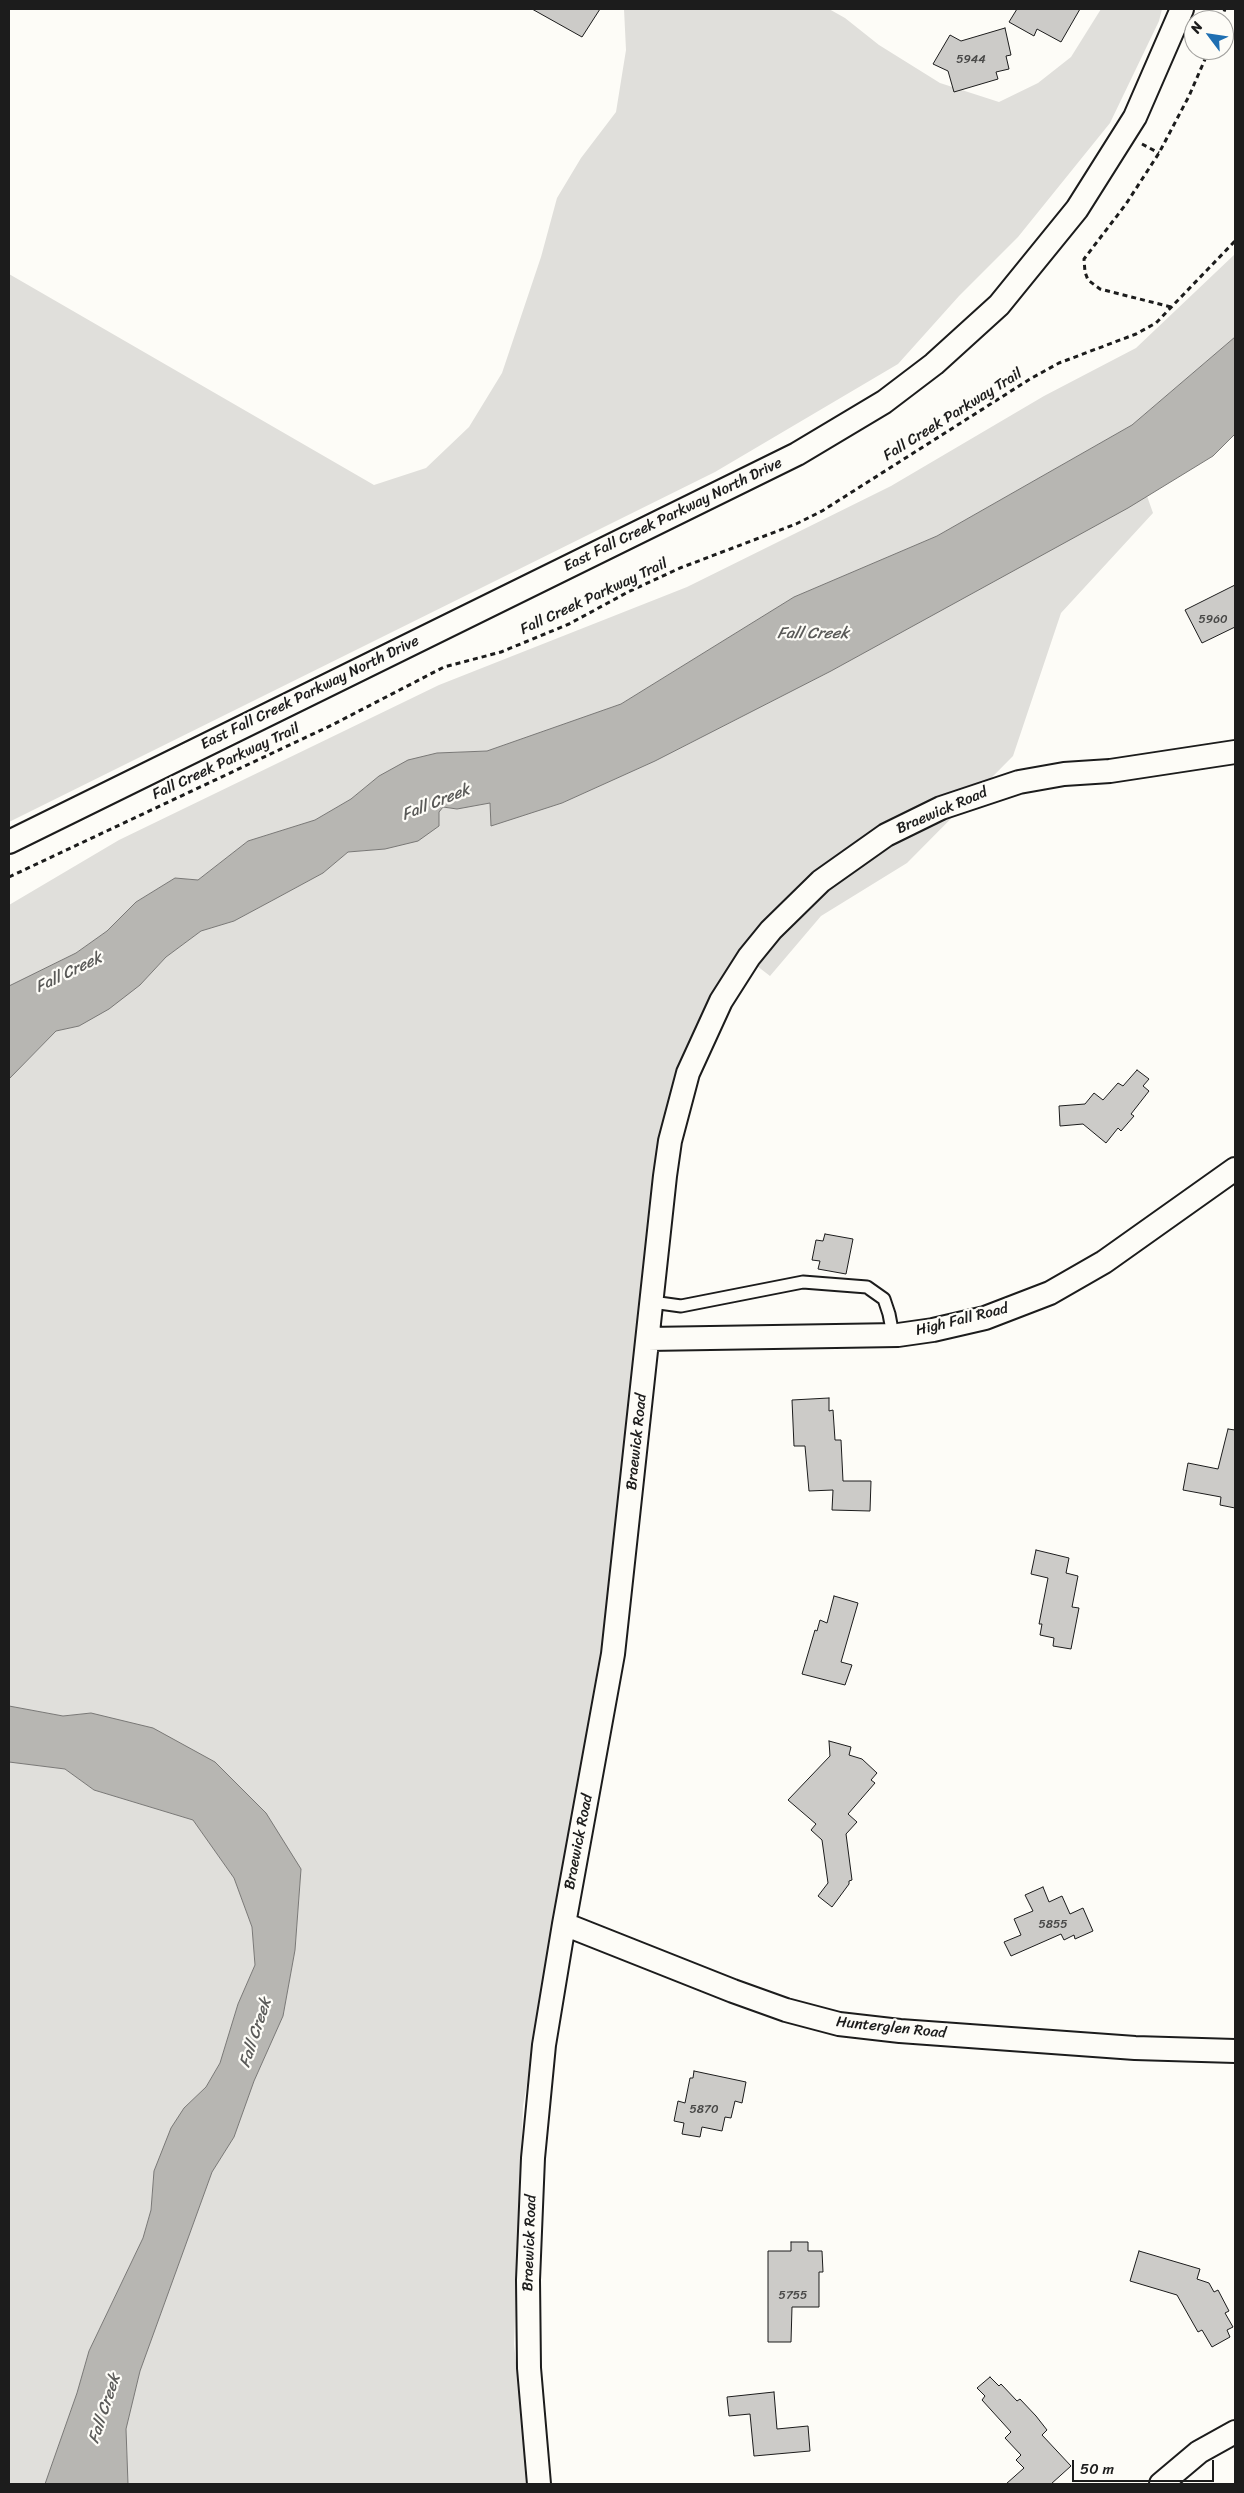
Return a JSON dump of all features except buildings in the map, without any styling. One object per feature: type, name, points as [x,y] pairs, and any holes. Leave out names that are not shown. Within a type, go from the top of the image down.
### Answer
[{"type":"street","name":"East Fall Creek Parkway North Drive","points":[[9,842],[797,454],[884,402],[934,364],[999,305],[1046,251],[1077,209],[1135,117],[1182,9]]},
{"type":"street","name":"Braewick Road","points":[[538,2484],[529,2368],[530,2227],[533,2158],[544,2045],[613,1654],[670,1141],[688,1073],[705,1032],[730,986],[749,957],[796,904],[835,870],[886,835],[941,808],[976,795],[1046,777],[1235,752]]},
{"type":"street","name":"High Fall Road","points":[[648,1339],[893,1335],[924,1332],[985,1318],[1050,1293],[1104,1262],[1235,1169]]},
{"type":"street","name":"Hunterglen Road","points":[[564,1924],[656,1958],[733,1991],[786,2010],[839,2024],[900,2031],[1135,2048],[1235,2051]]},
{"type":"street","points":[[1161,2484],[1199,2452],[1235,2432]]},
{"type":"lane","points":[[652,1302],[681,1306],[803,1282],[867,1287],[884,1299],[890,1314],[893,1335]]},
{"type":"path","points":[[1172,307],[1100,289],[1088,280],[1084,259],[1126,204],[1158,153],[1189,96],[1205,60]]},
{"type":"path","name":"Fall Creek Parkway Trail","points":[[9,877],[309,736],[444,667],[516,646],[568,624],[628,592],[680,568],[796,524],[822,511],[1030,379],[1059,363],[1136,334],[1156,323],[1235,241]]},
{"type":"shaded area","points":[[624,9],[829,9],[845,18],[879,45],[940,83],[999,102],[1038,83],[1071,57],[1101,9],[1162,9],[1159,21],[1110,123],[1018,237],[959,296],[898,364],[715,472],[9,822],[9,274],[374,485],[426,468],[469,427],[502,373],[541,257],[557,198],[581,158],[616,112],[626,50]]},
{"type":"shaded area","points":[[1235,254],[1235,337],[1132,425],[937,536],[794,597],[621,704],[487,751],[437,753],[379,776],[351,799],[315,820],[248,841],[198,880],[175,878],[136,902],[107,931],[76,953],[9,986],[9,905],[119,840],[439,685],[687,587],[891,486],[1044,396],[1136,348]]},
{"type":"shaded area","points":[[1147,496],[1153,513],[1061,613],[1013,756],[907,863],[821,916],[770,976],[739,952],[701,1016],[671,1092],[596,1698],[523,2106],[514,2344],[529,2484],[128,2484],[126,2429],[140,2371],[212,2172],[234,2137],[254,2081],[283,2016],[295,1950],[301,1869],[91,1713],[63,1716],[9,1706],[9,1079],[56,1031],[79,1026],[140,985],[166,957],[201,931],[234,921],[275,899],[323,873],[348,852],[385,849],[443,807],[457,809],[490,802],[491,825],[562,803],[655,761],[831,671]]},
{"type":"shaded area","points":[[9,1762],[65,1769],[94,1790],[193,1820],[234,1878],[252,1927],[255,1965],[238,2004],[220,2063],[206,2087],[184,2108],[154,2171],[151,2210],[143,2238],[89,2351],[77,2393],[45,2484],[9,2484]]},
{"type":"water","name":"Fall Creek","points":[[1235,337],[1235,434],[1213,456],[1128,508],[831,671],[655,761],[562,803],[491,826],[490,803],[457,809],[443,807],[439,812],[439,826],[418,841],[385,849],[348,852],[323,873],[275,899],[234,921],[201,931],[166,957],[140,985],[109,1009],[79,1026],[56,1031],[9,1079],[9,986],[76,953],[107,931],[136,902],[175,878],[198,880],[248,841],[315,820],[351,799],[379,776],[408,760],[437,753],[487,751],[621,704],[794,597],[937,536],[1132,425]]},
{"type":"water","name":"Fall Creek","points":[[9,1706],[63,1716],[91,1713],[153,1728],[215,1762],[266,1813],[301,1869],[295,1950],[283,2016],[254,2081],[234,2137],[212,2172],[140,2371],[126,2429],[128,2484],[45,2484],[77,2393],[89,2351],[143,2238],[151,2210],[154,2171],[171,2128],[184,2108],[206,2087],[220,2063],[238,2004],[255,1965],[252,1927],[234,1878],[193,1820],[94,1790],[65,1769],[9,1762]]}]
